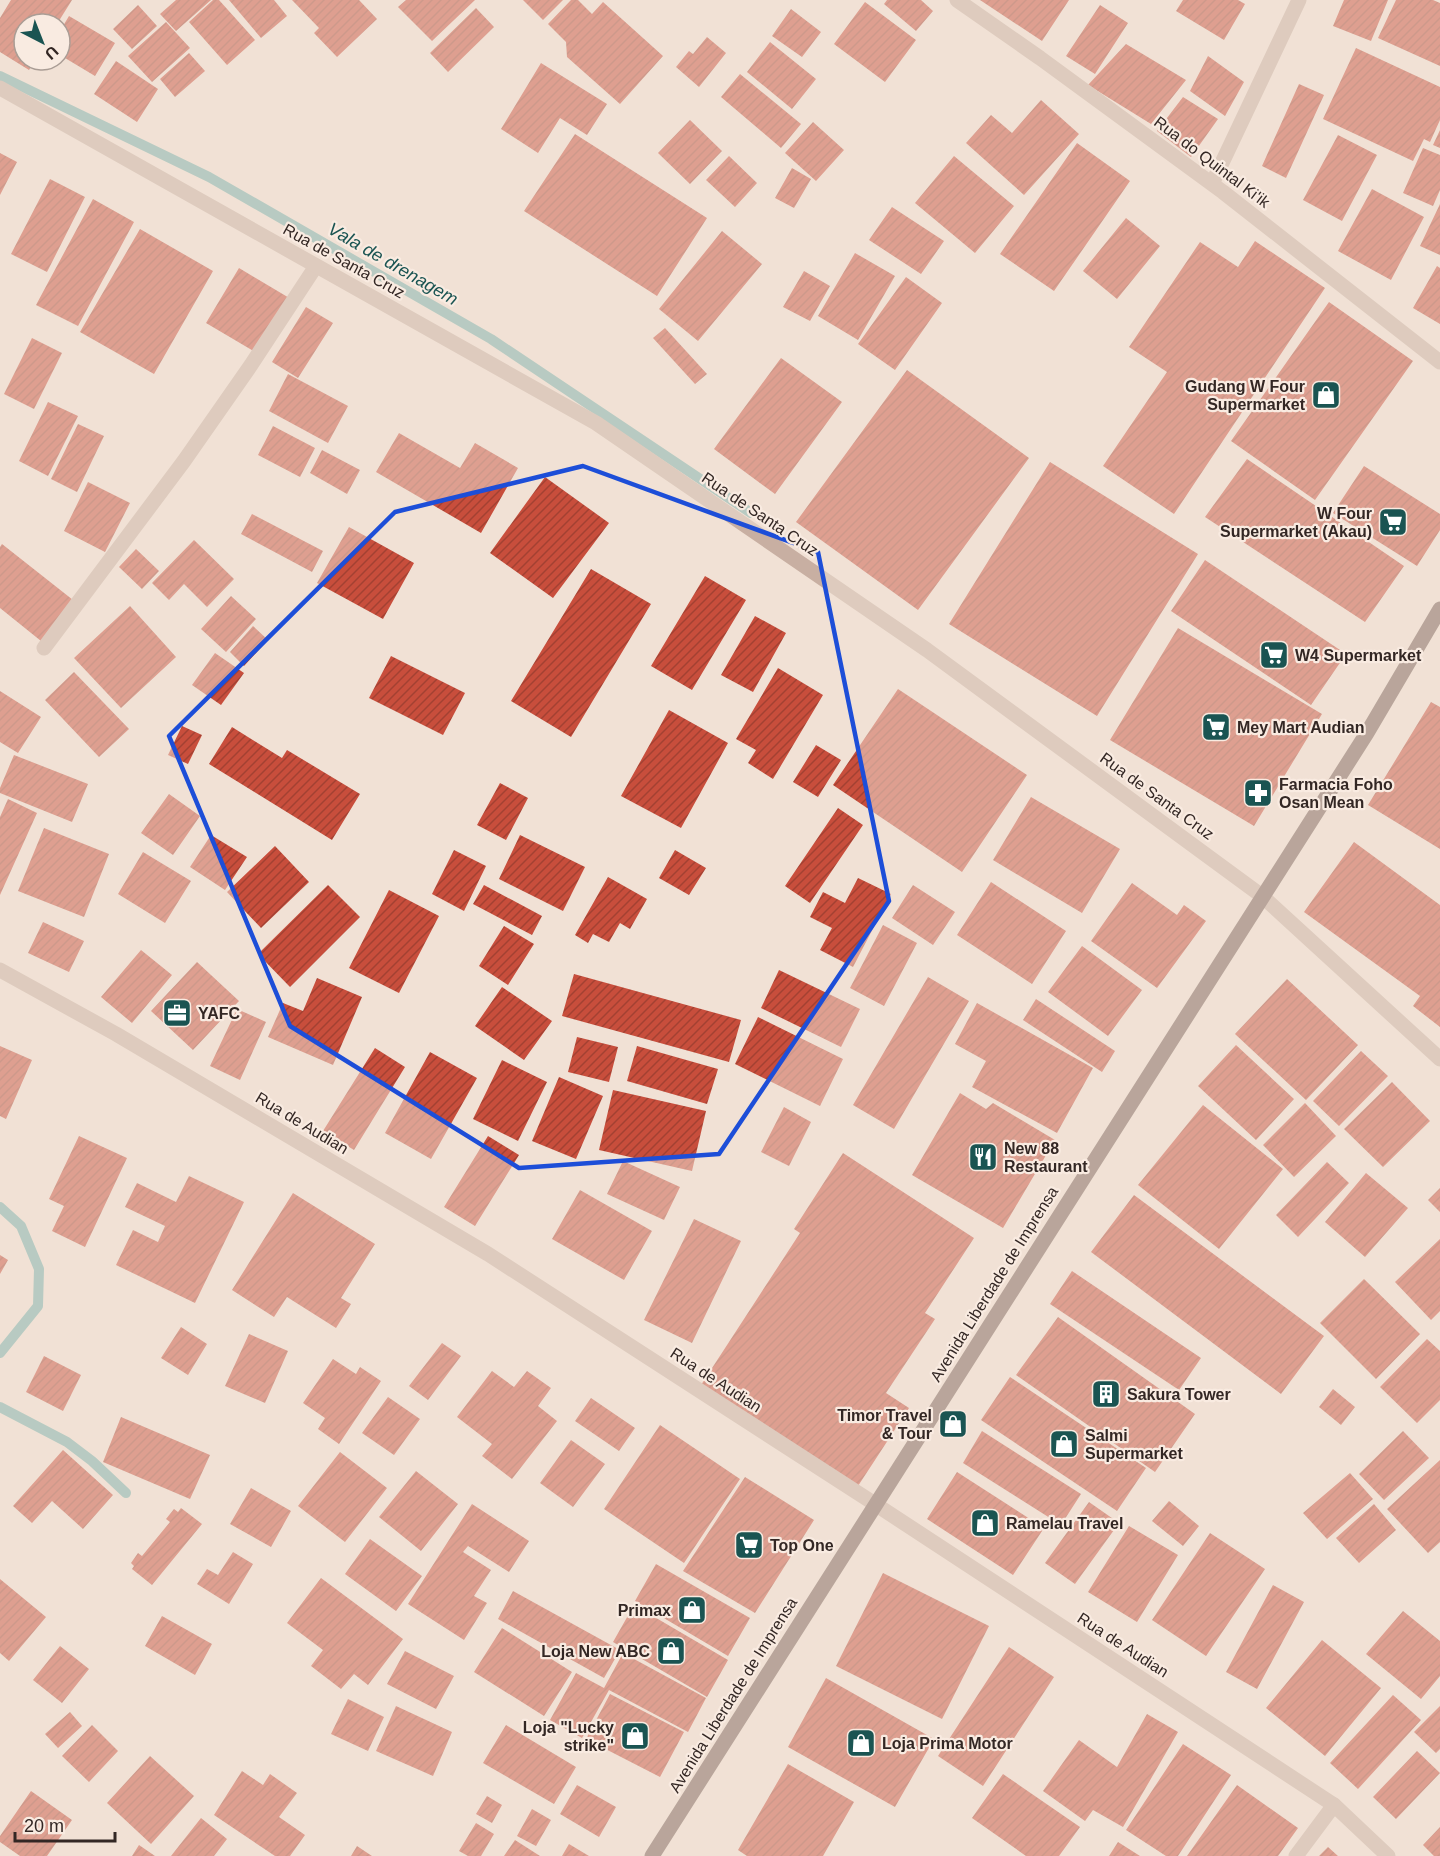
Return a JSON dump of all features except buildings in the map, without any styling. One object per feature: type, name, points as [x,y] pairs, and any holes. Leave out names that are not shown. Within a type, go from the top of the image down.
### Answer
[{"type":"main road","name":"Avenida Liberdade de Imprensa","points":[[652,1856],[1367,733],[1440,609]]},
{"type":"street","name":"Rua do Quintal Ki'ik","points":[[957,0],[1212,184],[1440,362]]},
{"type":"street","points":[[1212,184],[1299,0]]},
{"type":"street","name":"Rua de Santa Cruz","points":[[0,88],[596,423],[927,650],[1262,896],[1440,1059]]},
{"type":"street","points":[[44,648],[184,461],[316,266]]},
{"type":"street","name":"Rua de Audian","points":[[0,970],[116,1034],[489,1254],[1334,1805],[1388,1856]]},
{"type":"street","points":[[1296,1856],[1334,1805]]},
{"type":"highlighted area","points":[[583,466],[818,552],[889,901],[719,1154],[519,1168],[290,1026],[169,736],[395,512]]},
{"type":"waterway","name":"Vala de drenagem","points":[[0,76],[209,177],[491,339],[751,513]]},
{"type":"waterway","points":[[0,1207],[21,1226],[39,1269],[38,1306],[0,1353]]},
{"type":"waterway","points":[[0,1407],[67,1442],[92,1461],[126,1493]]},
{"type":"place","name":"Gudang W Four Supermarket","points":[[1326,395]]},
{"type":"place","name":"W Four Supermarket (Akau)","points":[[1393,522]]},
{"type":"place","name":"W4 Supermarket","points":[[1274,655]]},
{"type":"place","name":"Mey Mart Audian","points":[[1216,727]]},
{"type":"place","name":"Farmacia Foho Osan Mean","points":[[1258,793]]},
{"type":"place","name":"YAFC","points":[[177,1013]]},
{"type":"place","name":"New 88 Restaurant","points":[[983,1157]]},
{"type":"place","name":"Sakura Tower","points":[[1106,1394]]},
{"type":"place","name":"Timor Travel & Tour","points":[[953,1424]]},
{"type":"place","name":"Salmi Supermarket","points":[[1064,1444]]},
{"type":"place","name":"Ramelau Travel","points":[[985,1523]]},
{"type":"place","name":"Top One","points":[[749,1545]]},
{"type":"place","name":"Primax","points":[[692,1610]]},
{"type":"place","name":"Loja New ABC","points":[[671,1651]]},
{"type":"place","name":"Loja \"Lucky strike\"","points":[[635,1736]]},
{"type":"place","name":"Loja Prima Motor","points":[[861,1743]]}]
